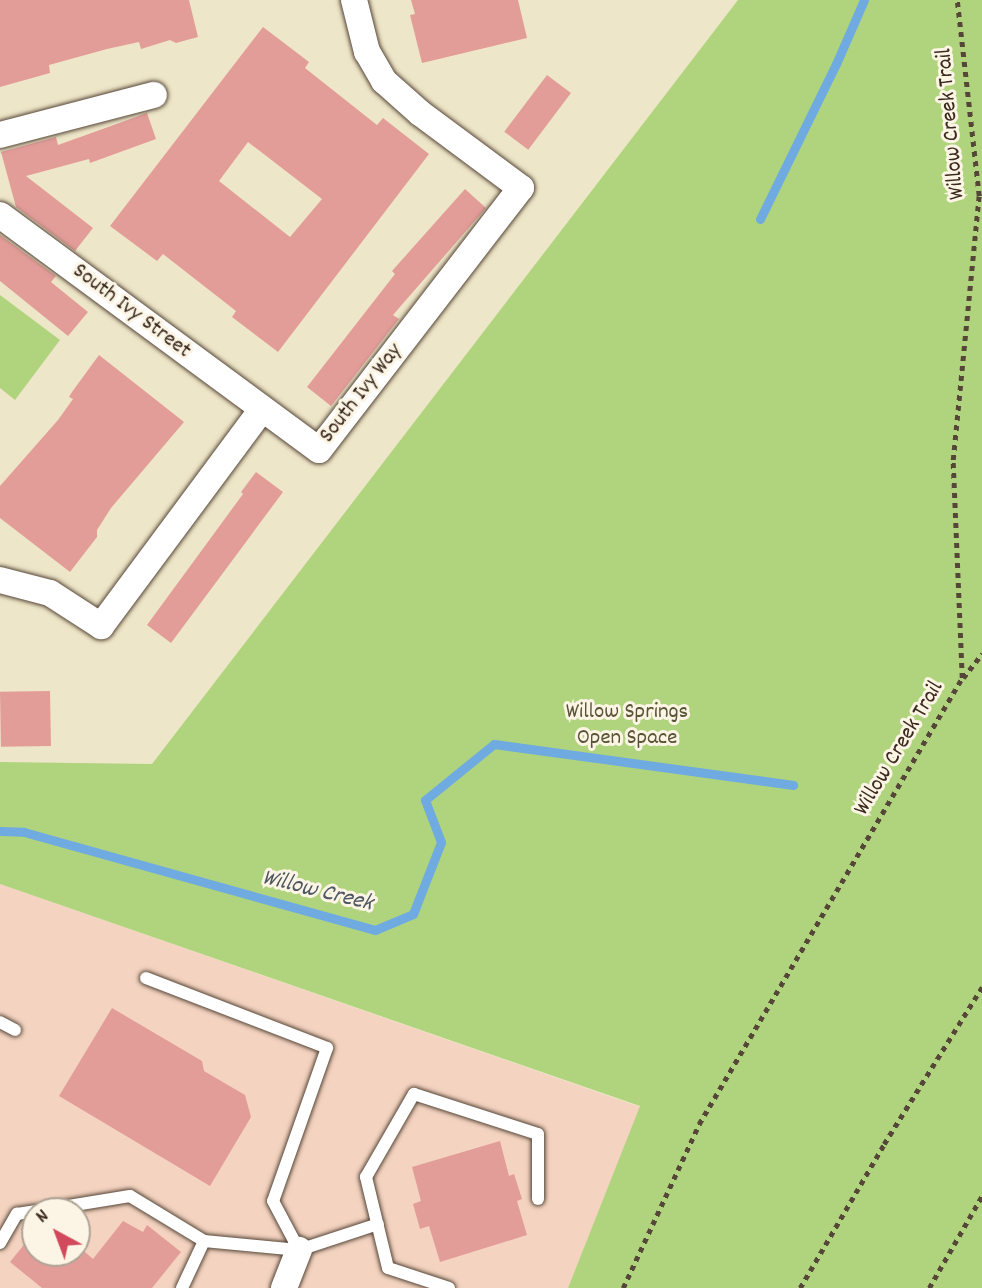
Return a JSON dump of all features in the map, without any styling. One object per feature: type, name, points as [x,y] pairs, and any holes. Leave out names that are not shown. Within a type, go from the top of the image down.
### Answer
[{"type":"street","name":"South Ivy Way","points":[[262,410],[319,450],[522,188],[420,114],[384,82],[367,52],[354,0]]},
{"type":"street","points":[[0,135],[154,94]]},
{"type":"street","name":"South Ivy Street","points":[[0,215],[262,410]]},
{"type":"street","points":[[0,580],[50,593],[101,626],[262,410]]},
{"type":"street","points":[[289,1285],[299,1250]]},
{"type":"lane","points":[[146,978],[327,1048],[274,1201],[299,1250]]},
{"type":"lane","points":[[0,1022],[15,1030]]},
{"type":"lane","points":[[449,1288],[388,1268],[366,1177],[414,1094],[538,1133],[538,1199]]},
{"type":"lane","points":[[91,1202],[130,1196],[204,1241],[299,1250],[378,1224]]},
{"type":"lane","points":[[0,1243],[17,1214],[21,1213]]},
{"type":"lane","points":[[182,1288],[204,1241]]},
{"type":"path","name":"Willow Creek Trail","points":[[623,1288],[699,1124],[962,678],[953,460],[979,196],[957,0]]},
{"type":"path","points":[[962,678],[982,654]]},
{"type":"path","points":[[800,1288],[872,1163],[982,986]]},
{"type":"path","points":[[929,1288],[982,1196]]},
{"type":"shaded area","points":[[0,884],[640,1107],[568,1288],[0,1288]]},
{"type":"green space","name":"Willow Springs Open Space","points":[[738,0],[982,0],[982,1288],[568,1288],[640,1106],[0,884],[0,762],[152,764]]},
{"type":"green space","points":[[0,295],[60,340],[15,400],[0,388]]},
{"type":"building","points":[[0,0],[189,0],[198,37],[176,43],[170,40],[141,49],[139,42],[107,49],[49,65],[50,73],[0,87]]},
{"type":"building","points":[[411,0],[518,0],[527,38],[422,63],[410,15],[415,14]]},
{"type":"building","points":[[263,27],[309,62],[305,68],[377,125],[383,118],[429,154],[278,352],[232,317],[236,311],[163,254],[157,261],[110,226]],"holes":[[[248,142],[322,199],[290,237],[219,181]]]},
{"type":"building","points":[[547,75],[571,93],[528,150],[504,132]]},
{"type":"building","points":[[147,113],[156,139],[90,163],[89,159],[26,176],[93,228],[75,251],[16,207],[1,152],[56,137],[58,145]]},
{"type":"building","points":[[465,189],[486,208],[393,315],[399,319],[331,406],[307,387],[395,274],[392,271]]},
{"type":"building","points":[[0,235],[56,276],[51,282],[88,312],[68,336],[0,281]]},
{"type":"building","points":[[99,355],[184,422],[111,508],[97,530],[97,537],[70,572],[0,518],[0,486],[58,420],[73,399],[69,397],[72,392]]},
{"type":"building","points":[[256,472],[283,492],[171,643],[147,625],[243,494],[241,492]]},
{"type":"building","points":[[50,691],[51,746],[1,747],[0,692]]},
{"type":"building","points":[[112,1008],[202,1061],[204,1071],[245,1095],[251,1117],[210,1186],[59,1096]]},
{"type":"building","points":[[500,1141],[509,1176],[514,1174],[522,1199],[517,1201],[527,1235],[440,1262],[429,1226],[420,1229],[413,1204],[421,1201],[412,1167]]},
{"type":"building","points":[[123,1221],[143,1232],[147,1225],[181,1252],[152,1288],[42,1288],[10,1262],[21,1248],[21,1267],[91,1267],[91,1257],[93,1259]]},
{"type":"waterway","points":[[760,219],[836,64],[864,0]]},
{"type":"waterway","name":"Willow Creek","points":[[0,831],[24,832],[375,930],[413,914],[441,842],[425,800],[494,744],[793,785]]}]
